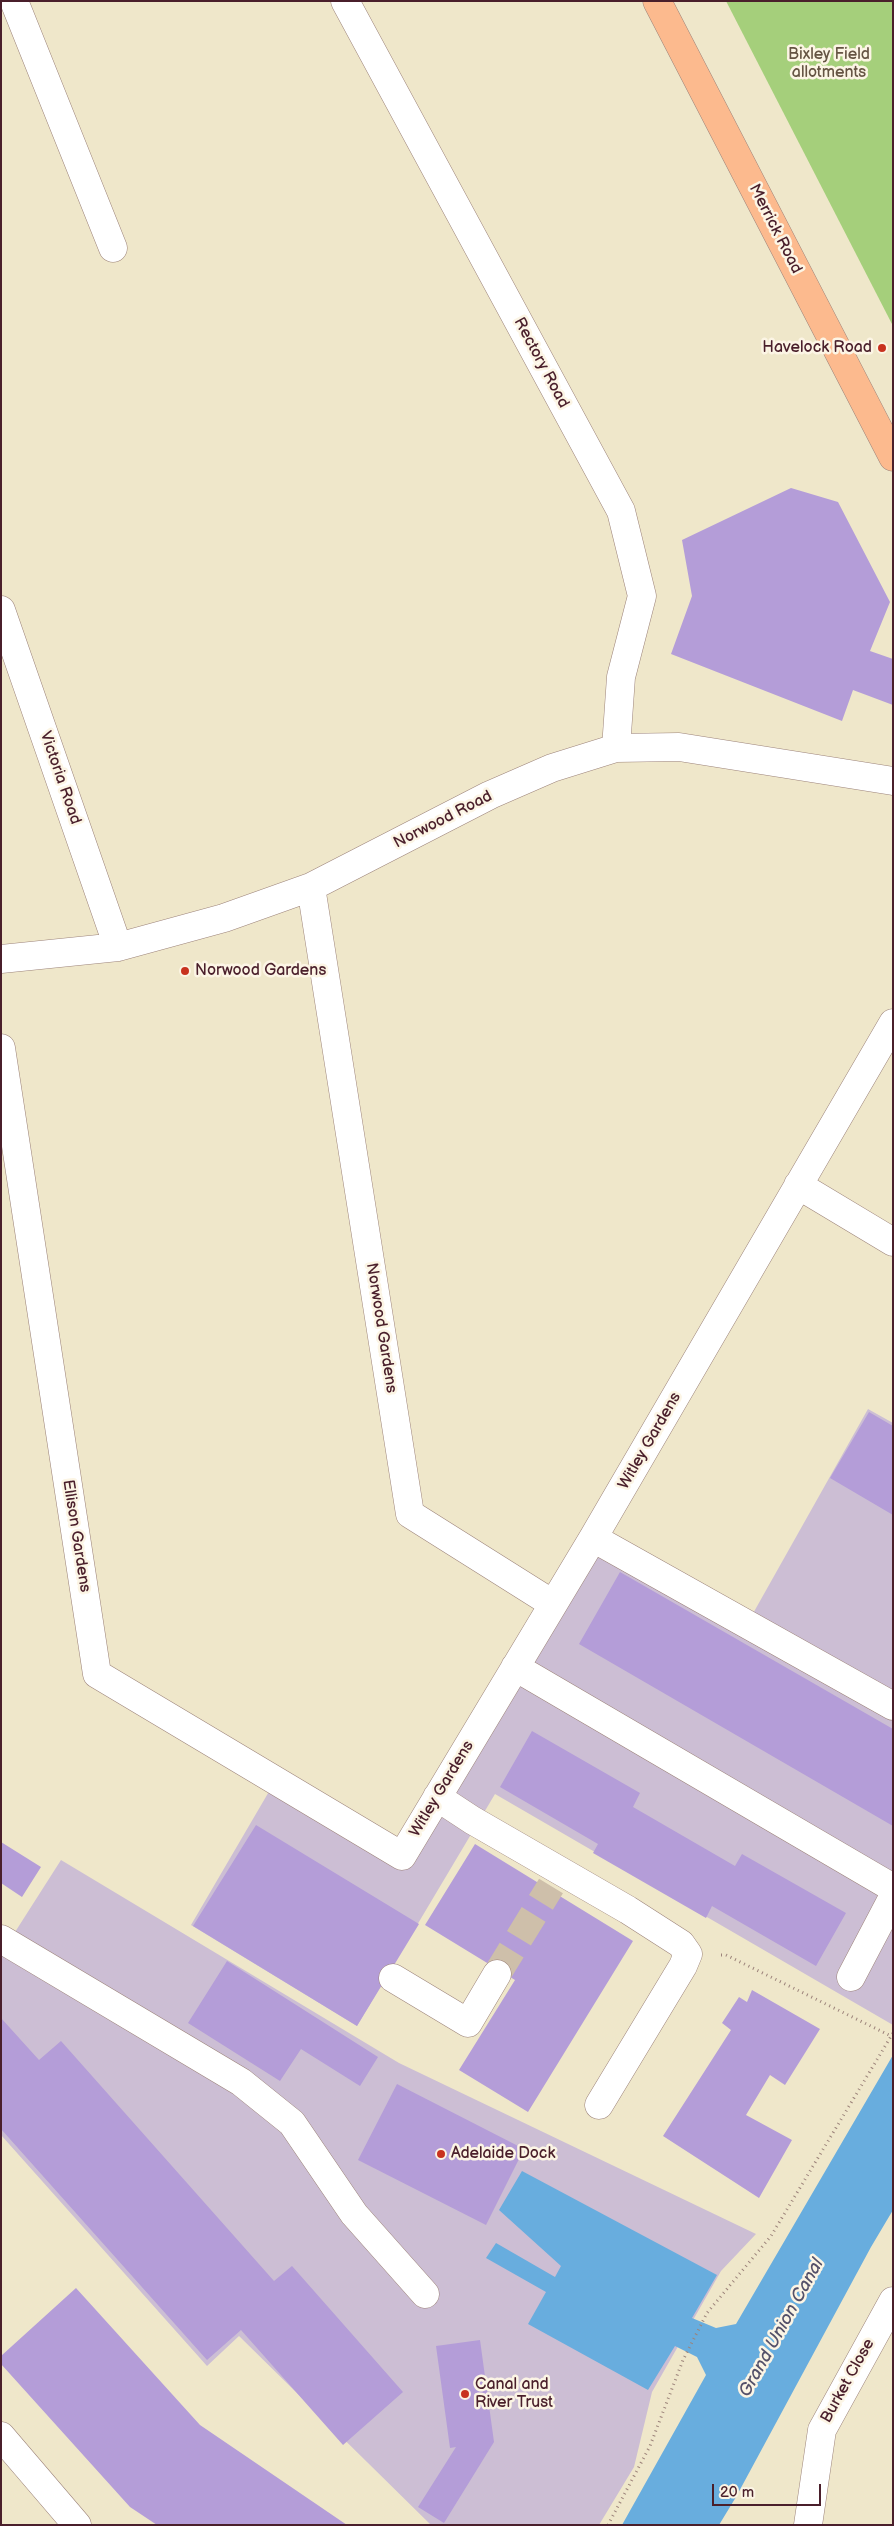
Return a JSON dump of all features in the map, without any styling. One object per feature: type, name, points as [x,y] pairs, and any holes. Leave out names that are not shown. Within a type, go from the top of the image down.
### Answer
[{"type":"main road","name":"Merrick Road","points":[[657,1],[893,457]]},
{"type":"street","points":[[14,1],[113,248]]},
{"type":"street","name":"Rectory Road","points":[[345,1],[621,511],[642,596],[620,677],[616,748]]},
{"type":"street","name":"Victoria Road","points":[[1,610],[118,947]]},
{"type":"street","name":"Norwood Road","points":[[1,959],[118,947],[224,918],[311,887],[490,795],[552,768],[616,748],[679,747],[893,781]]},
{"type":"street","name":"Norwood Gardens","points":[[311,887],[410,1514],[553,1604]]},
{"type":"street","name":"Witley Gardens","points":[[402,1856],[593,1538],[893,1023]]},
{"type":"street","name":"Ellison Gardens","points":[[1,1048],[98,1674],[402,1856]]},
{"type":"street","points":[[798,1185],[893,1242]]},
{"type":"street","points":[[593,1538],[893,1706]]},
{"type":"street","points":[[516,1667],[893,1888]]},
{"type":"street","points":[[437,1797],[556,1879],[681,1944],[688,1954],[683,1966],[599,2105]]},
{"type":"street","points":[[851,1977],[893,1897]]},
{"type":"street","points":[[1,1939],[241,2082],[292,2123],[354,2214],[425,2294]]},
{"type":"street","points":[[393,1978],[468,2023],[497,1974]]},
{"type":"street","name":"Burket Close","points":[[808,2525],[822,2430],[893,2301]]},
{"type":"street","points":[[1,2436],[77,2525]]},
{"type":"path","points":[[608,2525],[650,2446],[683,2360],[708,2313],[771,2236],[892,2034],[726,1955],[688,1954]]},
{"type":"shaded area","points":[[868,1409],[893,1423],[893,2025],[495,1794],[357,2026],[191,1925],[274,1783],[404,1865],[601,1537],[751,1617]]},
{"type":"shaded area","points":[[61,1860],[399,2063],[756,2234],[721,2271],[652,2392],[634,2467],[599,2525],[431,2525],[239,2336],[207,2366],[1,2135],[1,1954]]},
{"type":"green space","name":"Bixley Field allotments","points":[[726,1],[893,1],[893,326]]},
{"type":"water","name":"Grand Union Canal","points":[[893,2055],[893,2210],[871,2247],[736,2497],[719,2525],[622,2525],[706,2375],[697,2357],[675,2346],[648,2390],[528,2324],[546,2292],[486,2258],[496,2243],[555,2277],[561,2266],[499,2210],[522,2171],[717,2275],[692,2318],[716,2328],[736,2324]]},
{"type":"building","points":[[791,488],[838,502],[890,602],[870,651],[893,659],[893,705],[853,690],[842,721],[671,654],[692,596],[682,540]]},
{"type":"building","points":[[869,1412],[893,1426],[893,1515],[830,1478]]},
{"type":"building","points":[[620,1572],[893,1729],[893,1826],[579,1644]]},
{"type":"building","points":[[532,1731],[640,1793],[633,1807],[735,1866],[742,1854],[846,1913],[816,1966],[712,1906],[706,1918],[593,1853],[598,1844],[500,1787]]},
{"type":"building","points":[[256,1825],[419,1924],[357,2026],[193,1926]]},
{"type":"building","points":[[1,1842],[41,1867],[22,1897],[1,1883]]},
{"type":"building","points":[[475,1844],[633,1941],[528,2112],[459,2070],[515,1980],[425,1925]]},
{"type":"building","points":[[227,1961],[378,2057],[360,2086],[301,2049],[280,2081],[188,2023]]},
{"type":"building","points":[[752,1990],[820,2029],[785,2085],[770,2075],[746,2115],[792,2140],[759,2198],[663,2136],[731,2030],[722,2023],[739,1997],[747,2002]]},
{"type":"building","points":[[1,2018],[39,2060],[61,2041],[274,2281],[292,2266],[403,2392],[343,2445],[241,2330],[207,2360],[1,2129]]},
{"type":"building","name":"Adelaide Dock","points":[[397,2084],[524,2149],[486,2225],[358,2160]]},
{"type":"building","points":[[76,2288],[200,2425],[347,2525],[157,2525],[130,2507],[1,2364],[1,2356]]},
{"type":"building","name":"Canal and River Trust","points":[[480,2340],[494,2442],[444,2523],[418,2507],[456,2447],[450,2448],[436,2346]]},
{"type":"tunnel","points":[[497,1974],[551,1886]]},
{"type":"place","name":"Havelock Road","points":[[882,348]]},
{"type":"place","name":"Norwood Gardens","points":[[185,971]]},
{"type":"place","name":"Adelaide Dock","points":[[441,2154]]},
{"type":"place","name":"Canal and River Trust","points":[[465,2394]]}]
